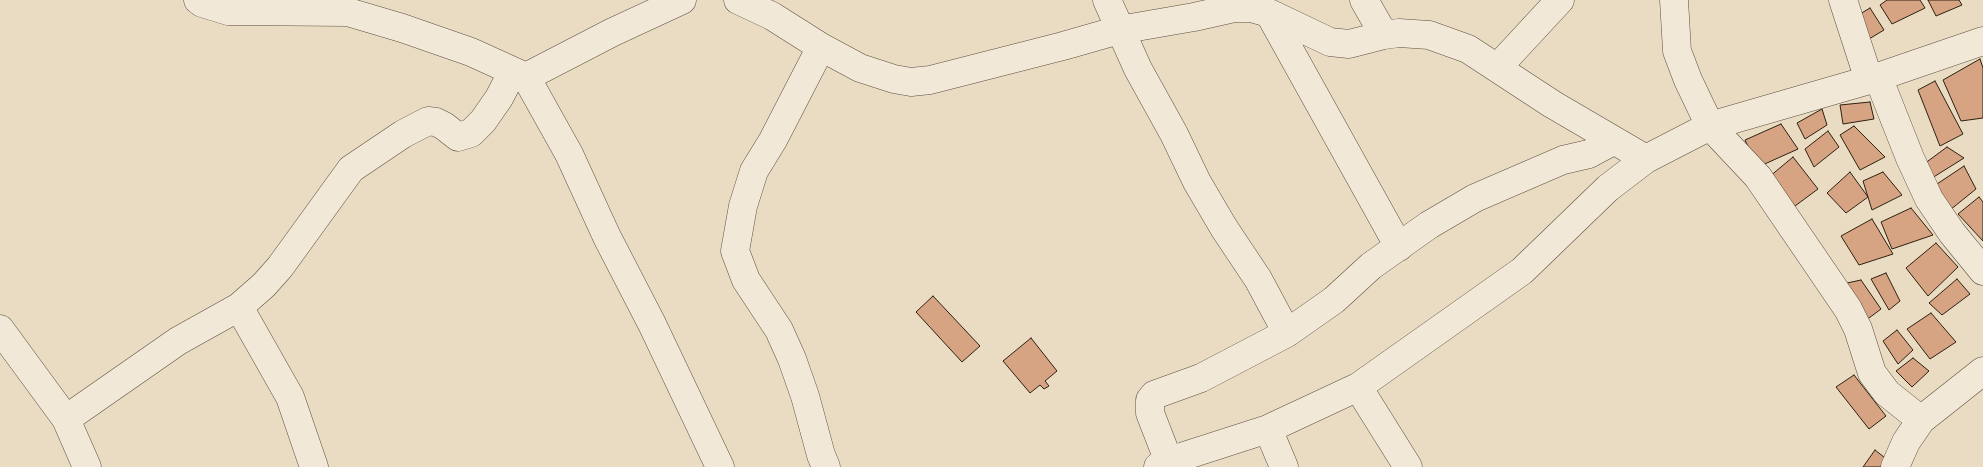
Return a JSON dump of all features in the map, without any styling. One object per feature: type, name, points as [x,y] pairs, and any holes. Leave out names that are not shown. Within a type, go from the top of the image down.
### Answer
[{"type":"street","points":[[198,0],[202,3],[348,12],[471,52],[520,74],[568,154],[720,467]]},
{"type":"street","points":[[66,419],[178,341],[238,306],[264,285],[280,267],[351,169],[403,134],[428,121],[444,126],[458,137],[471,133],[520,74],[682,0]]},
{"type":"street","points":[[738,0],[772,16],[821,47],[860,68],[894,79],[911,82],[930,80],[1119,30],[1234,8],[1251,8],[1269,13],[1330,42],[1349,44],[1399,33],[1429,34],[1468,49],[1646,160]]},
{"type":"street","points":[[1107,0],[1119,30],[1197,182],[1224,228],[1258,279],[1287,333]]},
{"type":"street","points":[[1364,0],[1384,35]]},
{"type":"street","points":[[1497,68],[1560,0]]},
{"type":"street","points":[[1674,0],[1677,51],[1688,80],[1710,126],[1758,177],[1848,309],[1858,329],[1872,373],[1887,394],[1921,420]]},
{"type":"street","points":[[1843,0],[1874,78],[1929,199],[1952,233],[1983,271]]},
{"type":"street","points":[[1269,13],[1399,247]]},
{"type":"street","points":[[1613,141],[1588,154],[1563,160],[1475,198],[1429,225],[1371,266],[1334,300],[1287,333],[1201,378],[1154,395],[1150,400],[1150,412],[1163,464],[1268,429],[1358,387],[1522,271],[1608,188],[1646,160],[1710,126],[1874,78],[1983,41]]},
{"type":"street","points":[[821,47],[773,140],[754,171],[743,206],[735,251],[746,280],[779,330],[792,359],[805,396],[820,454],[826,467]]},
{"type":"street","points":[[238,306],[290,397],[314,467]]},
{"type":"street","points":[[0,328],[66,419],[87,467]]},
{"type":"street","points":[[1895,467],[1906,442],[1921,420],[1983,371]]},
{"type":"street","points":[[1358,387],[1408,467]]},
{"type":"street","points":[[1268,429],[1284,467]]},
{"type":"building","points":[[1887,0],[1920,0],[1925,8],[1892,24],[1880,5]]},
{"type":"building","points":[[1928,0],[1959,0],[1962,5],[1936,16]]},
{"type":"building","points":[[1870,8],[1884,30],[1864,42],[1855,17]]},
{"type":"building","points":[[1980,59],[1983,68],[1983,118],[1961,121],[1943,80]]},
{"type":"building","points":[[1935,81],[1963,134],[1940,146],[1918,90]]},
{"type":"building","points":[[1870,102],[1874,119],[1843,124],[1840,105]]},
{"type":"building","points":[[1822,109],[1827,125],[1805,139],[1797,123]]},
{"type":"building","points":[[1781,124],[1798,149],[1758,167],[1745,140]]},
{"type":"building","points":[[1854,126],[1885,157],[1860,170],[1840,135]]},
{"type":"building","points":[[1828,131],[1839,147],[1814,167],[1805,149]]},
{"type":"building","points":[[1947,147],[1964,158],[1932,178],[1924,164]]},
{"type":"building","points":[[1793,157],[1818,189],[1795,206],[1769,177]]},
{"type":"building","points":[[1964,166],[1976,189],[1950,210],[1937,184]]},
{"type":"building","points":[[1850,172],[1868,197],[1846,213],[1827,193]]},
{"type":"building","points":[[1883,172],[1902,195],[1872,210],[1863,181]]},
{"type":"building","points":[[1979,197],[1983,202],[1983,241],[1958,214]]},
{"type":"building","points":[[1911,208],[1933,235],[1892,249],[1881,222]]},
{"type":"building","points":[[1872,219],[1893,254],[1859,265],[1841,236]]},
{"type":"building","points":[[1936,243],[1958,267],[1928,296],[1906,268]]},
{"type":"building","points":[[1886,273],[1900,301],[1889,310],[1871,279]]},
{"type":"building","points":[[1957,279],[1970,294],[1942,315],[1929,303]]},
{"type":"building","points":[[1861,280],[1881,309],[1865,321],[1838,285]]},
{"type":"building","points":[[933,296],[980,346],[962,362],[916,312]]},
{"type":"building","points":[[1931,313],[1956,342],[1930,359],[1907,329]]},
{"type":"building","points":[[1897,330],[1913,350],[1898,364],[1883,341]]},
{"type":"building","points":[[1031,338],[1057,371],[1045,381],[1049,386],[1044,389],[1040,385],[1030,393],[1003,361]]},
{"type":"building","points":[[1913,358],[1929,371],[1912,387],[1896,371]]},
{"type":"building","points":[[1854,375],[1886,416],[1869,429],[1836,387]]},
{"type":"building","points":[[1875,450],[1889,461],[1886,467],[1863,467]]}]
